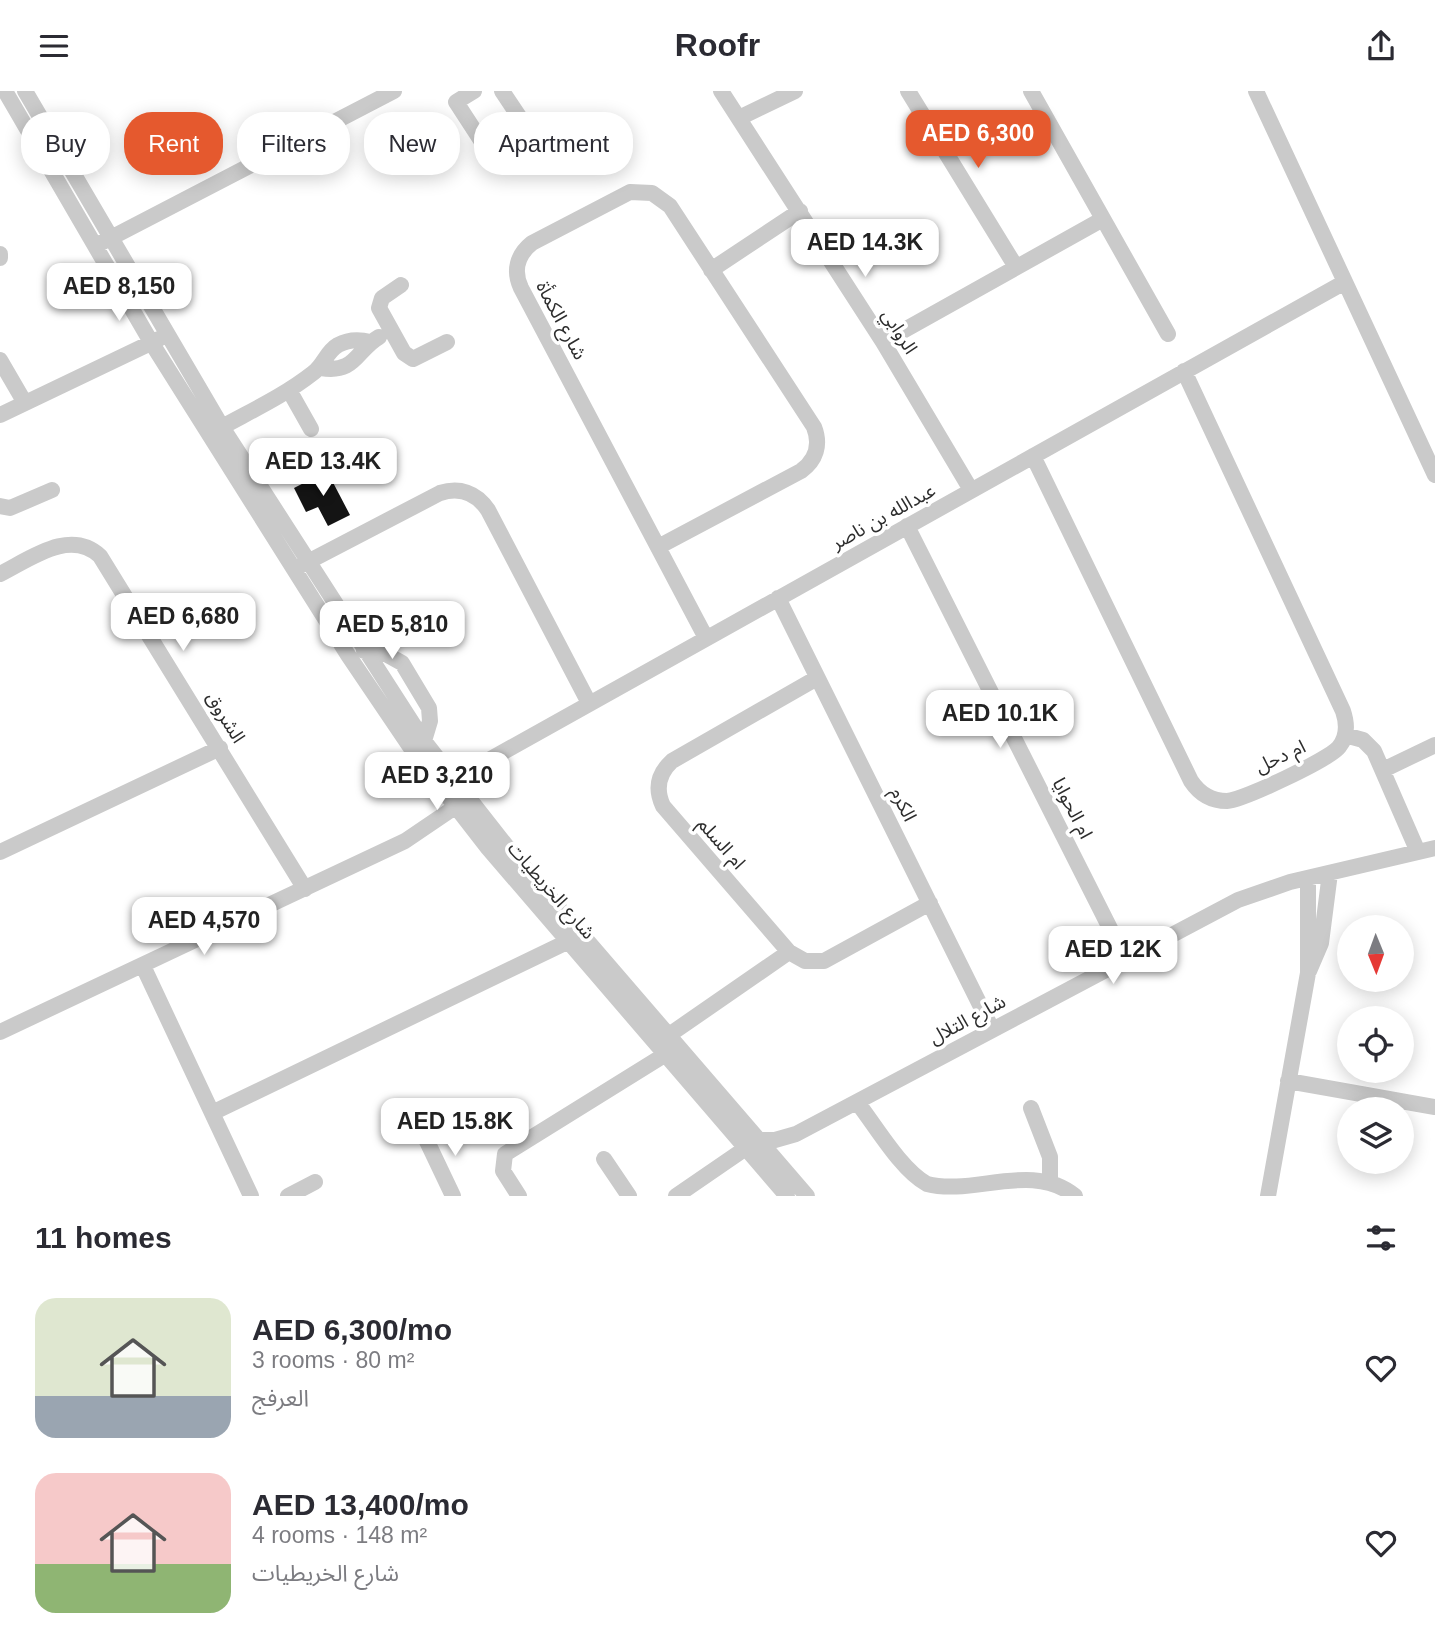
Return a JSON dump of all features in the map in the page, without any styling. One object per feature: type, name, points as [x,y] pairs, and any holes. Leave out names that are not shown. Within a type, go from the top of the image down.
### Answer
[{"type":"street","name":"شارع الخريطيات","points":[[5,91],[102,242],[167,335],[380,703],[569,941],[666,1054],[753,1144],[782,1167],[807,1196]]},
{"type":"street","name":"شارع الخريطيات","points":[[25,91],[151,342],[302,565],[364,651],[424,741],[446,783]]},
{"type":"street","points":[[102,242],[394,91]]},
{"type":"street","points":[[474,91],[453,97],[482,142],[491,146],[518,133],[523,125],[502,91]]},
{"type":"street","name":"الروابي","points":[[721,91],[883,342],[971,490]]},
{"type":"street","points":[[739,118],[794,91]]},
{"type":"street","points":[[908,91],[1016,267]]},
{"type":"street","points":[[1031,91],[1168,334]]},
{"type":"street","points":[[1256,91],[1435,475]]},
{"type":"street","name":"شارع الكمأة","points":[[659,547],[801,471],[816,451],[814,427],[670,206],[659,196],[645,191],[623,195],[532,243],[522,253],[517,267],[521,288],[706,638]]},
{"type":"street","points":[[711,270],[800,211]]},
{"type":"street","points":[[883,342],[1103,219]]},
{"type":"street","name":"عبدالله بن ناصر","points":[[446,783],[1345,282]]},
{"type":"street","points":[[401,285],[382,298],[379,304],[390,330],[407,355],[413,359],[447,342]]},
{"type":"street","points":[[321,368],[336,369],[351,364],[363,355],[370,342],[390,330]]},
{"type":"street","points":[[0,415],[167,335]]},
{"type":"street","points":[[222,427],[289,390],[321,368],[328,354],[340,344],[355,339],[370,342]]},
{"type":"street","points":[[0,360],[25,403]]},
{"type":"street","points":[[1184,372],[1343,711],[1345,735],[1357,737],[1369,745],[1383,770],[1418,852]]},
{"type":"street","points":[[289,390],[311,429]]},
{"type":"street","name":"ام دحل","points":[[1033,456],[1191,781],[1199,791],[1216,800],[1236,799],[1332,755],[1345,735]]},
{"type":"street","points":[[0,506],[10,508],[52,490]]},
{"type":"street","points":[[302,565],[440,493],[455,490],[471,493],[488,510],[589,703]]},
{"type":"street","name":"ام الحوايا","points":[[907,526],[1125,958]]},
{"type":"street","name":"الشروق","points":[[0,574],[67,543],[82,544],[95,551],[220,748],[305,889]]},
{"type":"street","name":"الكرم","points":[[778,598],[992,1029]]},
{"type":"street","points":[[364,651],[384,653],[402,663],[429,708],[430,721],[424,741]]},
{"type":"street","name":"ام السلم","points":[[789,951],[667,812],[660,800],[658,786],[662,772],[678,756],[817,678]]},
{"type":"street","points":[[1383,770],[1435,745]]},
{"type":"street","points":[[0,852],[220,748]]},
{"type":"street","name":"شارع الخريطيات","points":[[462,803],[669,1035],[753,1144],[787,1196]]},
{"type":"street","points":[[0,1031],[405,841],[462,803]]},
{"type":"street","name":"شارع التلال","points":[[753,1144],[796,1134],[1230,903],[1308,878],[1435,848]]},
{"type":"street","points":[[1308,973],[1323,935],[1329,873]]},
{"type":"street","points":[[1268,1196],[1308,973],[1308,878]]},
{"type":"street","points":[[669,1035],[789,951],[805,961],[824,961],[930,904]]},
{"type":"street","points":[[212,1113],[569,941]]},
{"type":"street","points":[[143,966],[251,1196]]},
{"type":"street","points":[[513,1194],[502,1167],[505,1154],[666,1054]]},
{"type":"street","points":[[1288,1081],[1435,1107]]},
{"type":"street","points":[[856,1102],[912,1172],[928,1184],[957,1190],[1050,1183],[1075,1196]]},
{"type":"street","points":[[1031,1108],[1050,1157],[1050,1183]]},
{"type":"street","points":[[782,1167],[784,1151],[796,1134]]},
{"type":"street","points":[[424,1135],[453,1196]]},
{"type":"street","points":[[676,1196],[753,1144]]},
{"type":"street","points":[[604,1159],[629,1196]]},
{"type":"street","points":[[288,1196],[315,1182]]},
{"type":"building","points":[[327,471],[350,515],[328,526],[318,507],[306,512],[294,488]]}]
